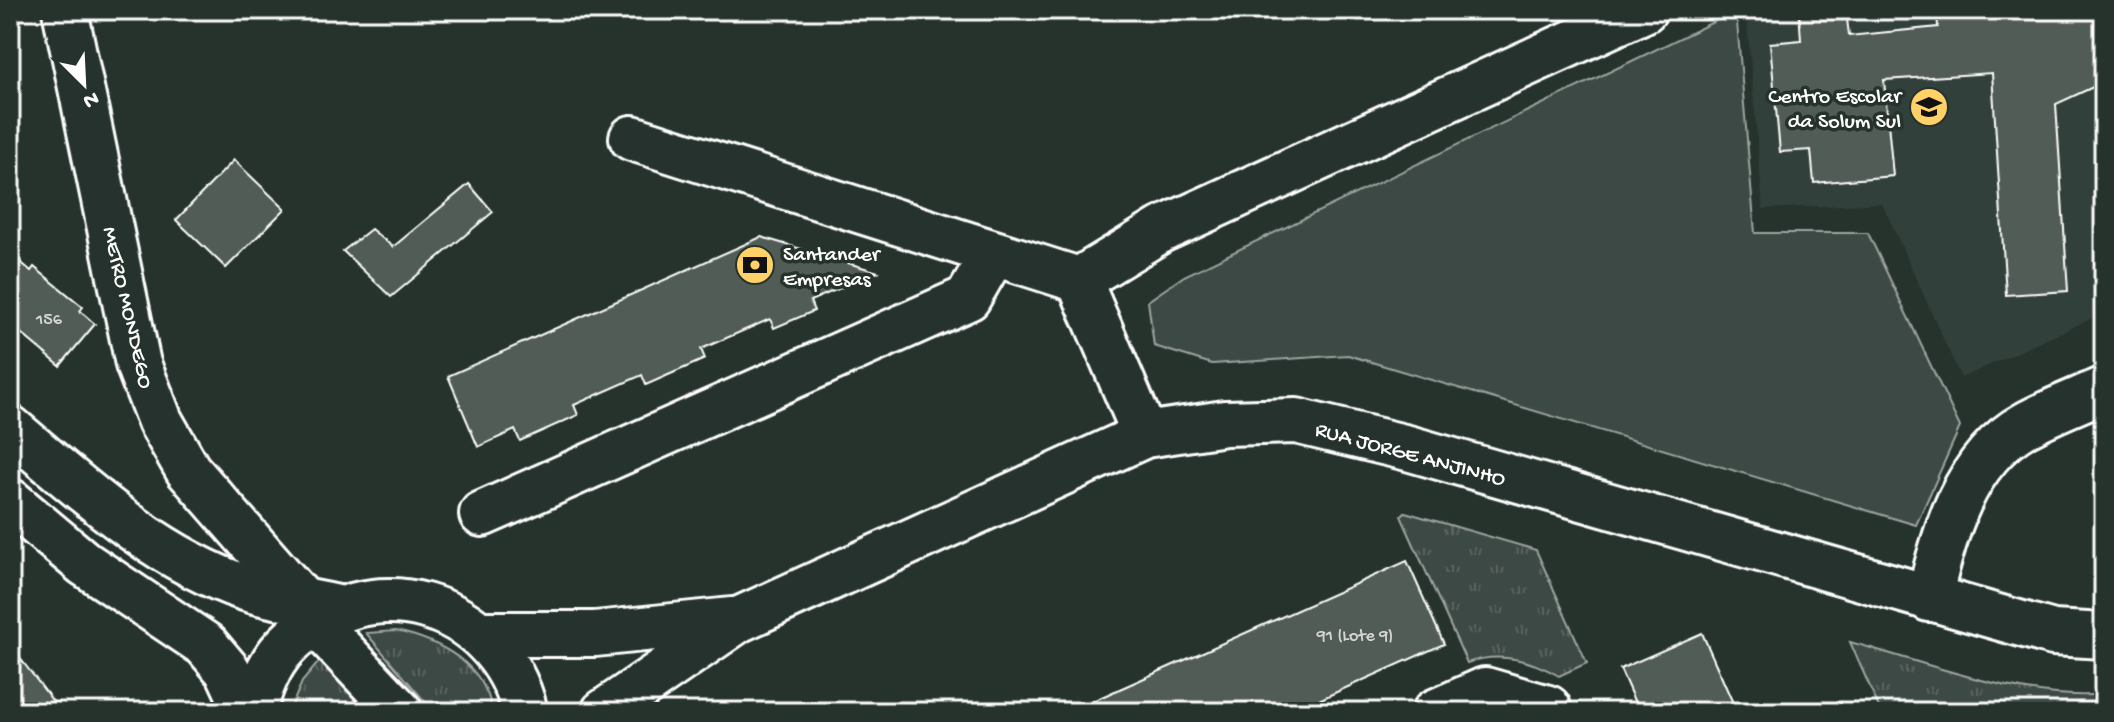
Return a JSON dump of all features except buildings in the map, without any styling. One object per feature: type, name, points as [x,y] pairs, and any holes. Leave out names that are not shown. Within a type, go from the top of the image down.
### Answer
[{"type":"street","name":"METRO MONDEGO","points":[[65,10],[138,364],[160,421],[188,470],[318,610],[400,712]]},
{"type":"street","points":[[632,138],[1079,280],[1161,230],[1644,10]]},
{"type":"street","points":[[482,514],[968,298],[994,253]]},
{"type":"street","points":[[1079,280],[1145,435]]},
{"type":"street","points":[[1929,599],[1942,540],[1984,459],[2023,425],[2104,389]]},
{"type":"street","name":"RUA JORGE ANJINHO","points":[[604,712],[738,620],[1145,435],[1225,423],[1296,421],[1408,448],[2053,633],[2104,636]]},
{"type":"street","points":[[10,428],[103,507],[163,549],[247,589],[318,610],[384,601],[429,606],[456,617],[481,634],[504,660],[520,691],[525,712]]},
{"type":"street","points":[[10,501],[85,564],[206,645],[228,671],[247,712]]},
{"type":"street","points":[[253,712],[262,681],[284,648],[318,610]]},
{"type":"street","name":"RUA JORGE ANJINHO","points":[[481,634],[595,634],[738,620]]},
{"type":"street","points":[[1435,712],[1485,690],[1548,708],[1549,712]]},
{"type":"shaded area","name":"Centro Escolar da Solum Sul","points":[[1746,10],[2104,10],[2104,313],[1961,378],[1882,203],[1763,209]]},
{"type":"green space","points":[[1736,11],[1755,233],[1868,233],[1960,427],[1916,525],[1348,355],[1212,364],[1154,346],[1148,301],[1184,276]]},
{"type":"green space","points":[[1405,512],[1536,550],[1587,663],[1559,676],[1514,659],[1479,659],[1467,663],[1401,516]]},
{"type":"green space","points":[[396,631],[428,641],[458,657],[480,680],[492,712],[434,712],[366,633]]},
{"type":"green space","points":[[1850,642],[2010,687],[2075,695],[2104,694],[2104,712],[1881,712]]},
{"type":"green space","points":[[322,658],[371,712],[289,712],[302,682]]},
{"type":"place","name":"Centro Escolar da Solum Sul","points":[[1929,107]]},
{"type":"place","name":"Santander Empresas","points":[[755,265]]}]
